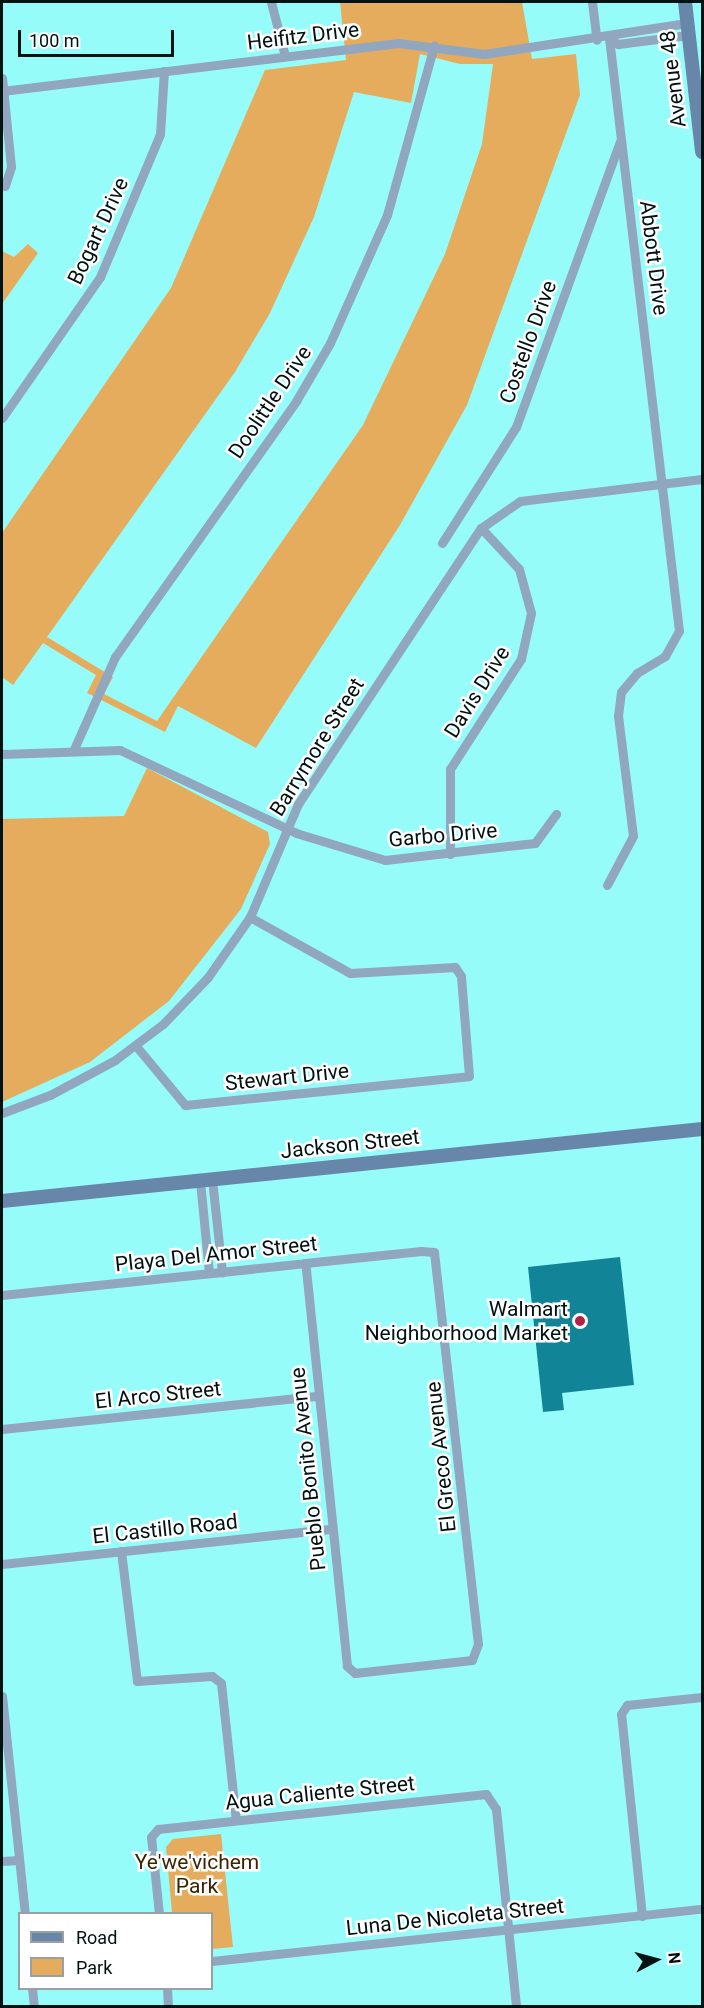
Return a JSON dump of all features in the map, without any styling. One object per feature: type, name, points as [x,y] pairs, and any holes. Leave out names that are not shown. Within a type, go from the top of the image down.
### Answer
[{"type":"main road","name":"Avenue 48","points":[[685,2],[702,152]]},
{"type":"main road","name":"Jackson Street","points":[[2,1201],[702,1129]]},
{"type":"street","points":[[272,2],[285,56]]},
{"type":"street","points":[[592,2],[597,40]]},
{"type":"street","name":"Heifitz Drive","points":[[2,91],[398,43],[434,45],[478,54],[597,40],[609,38],[616,32],[688,29]]},
{"type":"street","name":"Abbott Drive","points":[[607,885],[633,836],[618,716],[621,692],[637,673],[665,656],[679,631],[664,483],[609,38]]},
{"type":"street","name":"Doolittle Drive","points":[[74,749],[115,657],[301,394],[330,343],[387,215],[434,45]]},
{"type":"street","name":"Bogart Drive","points":[[2,418],[100,277],[160,134],[164,71]]},
{"type":"street","points":[[2,78],[11,167],[5,186]]},
{"type":"street","name":"Costello Drive","points":[[442,543],[516,427],[621,139]]},
{"type":"street","name":"Barrymore Street","points":[[2,1113],[71,1085],[136,1046],[194,993],[250,917],[286,829],[481,528],[520,501],[702,479]]},
{"type":"street","name":"Davis Drive","points":[[450,854],[450,769],[521,659],[531,613],[519,569],[481,528]]},
{"type":"street","name":"Garbo Drive","points":[[2,754],[34,757],[74,749],[135,754],[286,829],[385,860],[535,843],[556,814]]},
{"type":"street","name":"Stewart Drive","points":[[136,1046],[185,1105],[469,1076],[461,976],[455,968],[350,974],[250,917]]},
{"type":"street","points":[[206,1180],[222,1272]]},
{"type":"street","points":[[206,1180],[209,1273]]},
{"type":"street","name":"Playa Del Amor Street","points":[[2,1295],[304,1263],[434,1252]]},
{"type":"street","name":"El Greco Avenue","points":[[350,1671],[477,1658],[434,1252]]},
{"type":"street","name":"Pueblo Bonito Avenue","points":[[304,1263],[332,1529],[350,1671]]},
{"type":"street","name":"El Arco Street","points":[[2,1429],[318,1396]]},
{"type":"street","name":"El Castillo Road","points":[[2,1564],[332,1529]]},
{"type":"street","points":[[121,1551],[137,1681],[212,1676],[221,1683],[236,1820]]},
{"type":"street","points":[[2,1696],[24,1912]]},
{"type":"street","points":[[642,1916],[623,1708],[702,1697]]},
{"type":"street","name":"Agua Caliente Street","points":[[159,1912],[153,1832],[236,1820],[492,1796],[508,1930]]},
{"type":"street","points":[[2,1862],[19,1860]]},
{"type":"street","name":"Luna De Nicoleta Street","points":[[213,1961],[702,1909]]},
{"type":"street","points":[[508,1930],[516,2007]]},
{"type":"street","points":[[32,1990],[34,2007]]},
{"type":"street","points":[[166,1990],[168,2007]]},
{"type":"green space","points":[[340,2],[522,2],[532,59],[576,54],[580,95],[467,405],[400,525],[256,748],[178,706],[165,732],[87,693],[96,675],[43,643],[13,685],[2,677],[2,533],[171,288],[265,70],[346,60]],"holes":[[[420,54],[460,64],[493,64],[482,144],[445,254],[363,425],[157,721],[104,694],[113,677],[47,637],[235,372],[270,313],[314,217],[354,92],[411,103]]]},
{"type":"green space","points":[[28,244],[38,253],[2,304],[2,251],[14,257]]},
{"type":"green space","points":[[147,768],[268,832],[270,844],[241,909],[169,1001],[90,1062],[2,1102],[2,819],[124,816]]},
{"type":"green space","name":"Ye'we'vichem Park","points":[[221,1834],[233,1947],[213,1949],[213,1912],[172,1912],[166,1847],[173,1839]]},
{"type":"building","name":"Walmart Neighborhood Market","points":[[620,1257],[634,1385],[562,1393],[564,1410],[543,1412],[528,1267]]},
{"type":"place","name":"Walmart Neighborhood Market","points":[[580,1321]]}]
